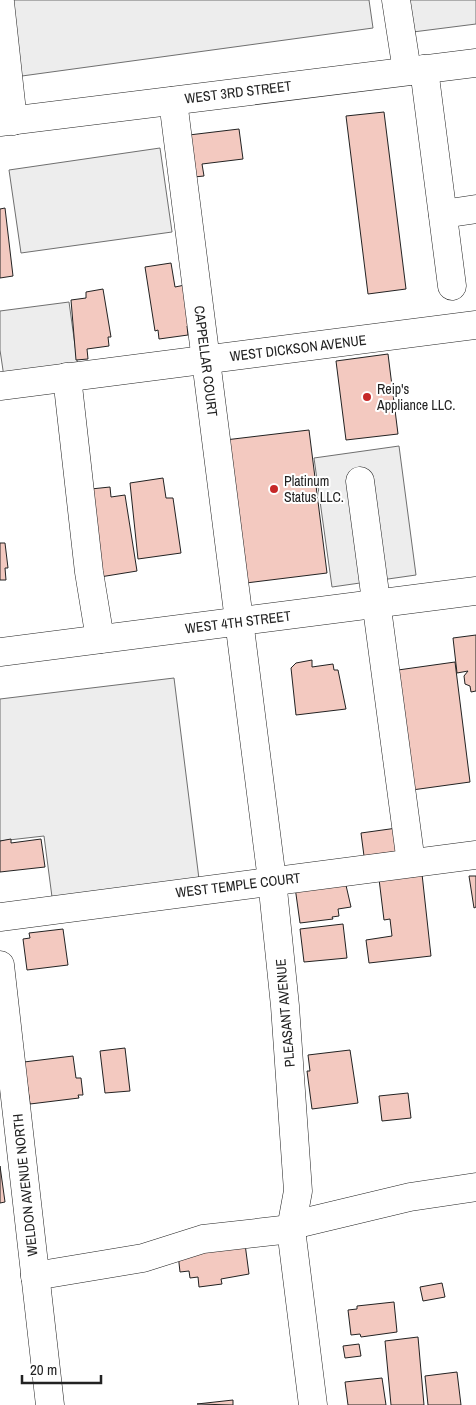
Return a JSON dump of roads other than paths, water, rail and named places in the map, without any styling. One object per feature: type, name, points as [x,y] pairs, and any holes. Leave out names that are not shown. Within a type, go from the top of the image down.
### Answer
[{"type":"street","points":[[396,0],[416,70],[443,214],[452,286]]},
{"type":"street","points":[[0,2],[6,122]]},
{"type":"street","name":"WEST 3RD STREET","points":[[6,122],[476,63]]},
{"type":"street","name":"CAPPELLAR COURT","points":[[173,100],[240,622]]},
{"type":"street","points":[[443,214],[476,209]]},
{"type":"street","name":"WEST DICKSON AVENUE","points":[[0,386],[476,324]]},
{"type":"street","points":[[67,377],[89,572],[100,640]]},
{"type":"street","points":[[360,480],[411,863]]},
{"type":"street","name":"WEST 4TH STREET","points":[[0,652],[476,591]]},
{"type":"street","name":"PLEASANT AVENUE","points":[[240,622],[272,880],[285,1006],[298,1191],[292,1227],[313,1405]]},
{"type":"street","name":"WEST TEMPLE COURT","points":[[0,917],[272,880],[476,855]]},
{"type":"street","name":"WELDON AVENUE NORTH","points":[[0,965],[50,1405]]},
{"type":"street","points":[[35,1276],[143,1258],[203,1239],[292,1227],[410,1198],[476,1188]]},
{"type":"place","name":"Reip's Appliance LLC.","points":[[367,397]]},
{"type":"place","name":"Platinum Status LLC.","points":[[274,489]]}]
